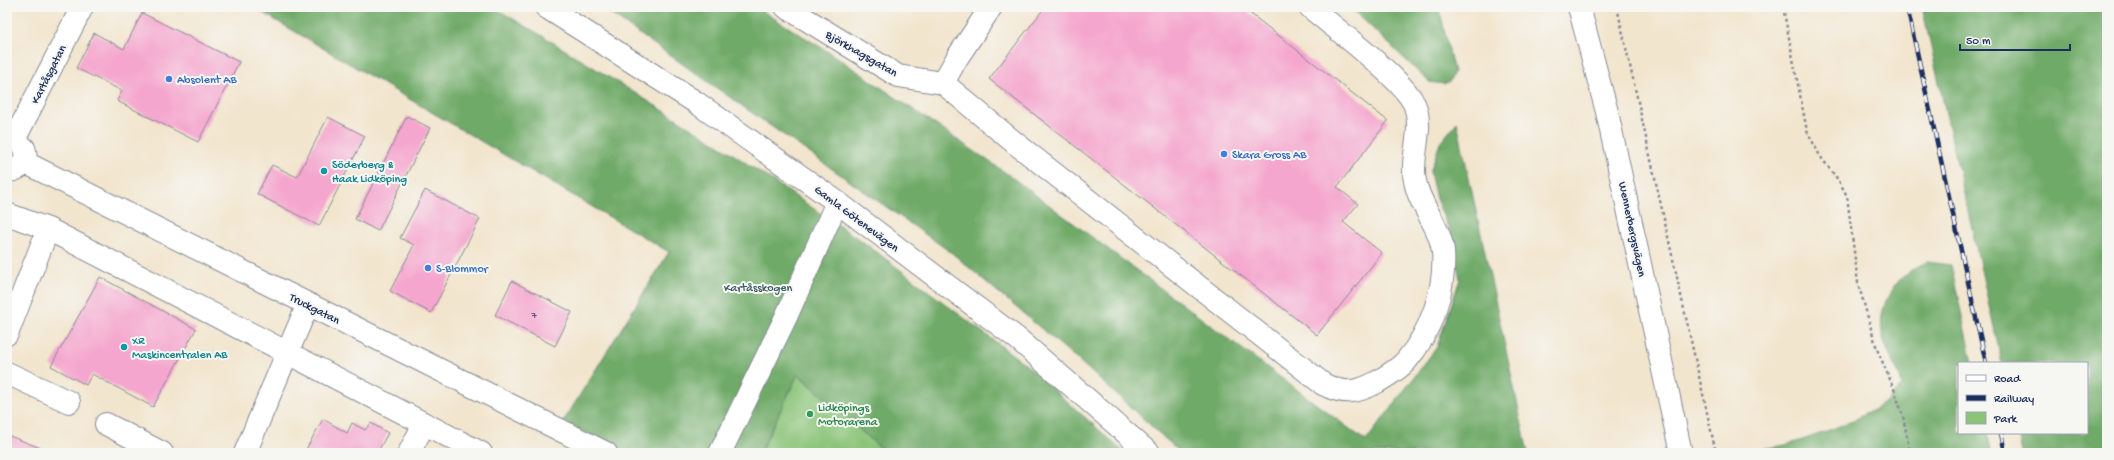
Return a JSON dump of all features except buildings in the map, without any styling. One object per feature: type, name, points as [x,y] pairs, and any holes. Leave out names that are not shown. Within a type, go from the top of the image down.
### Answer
[{"type":"street","name":"Kartåsgatan","points":[[10,140],[82,7]]},
{"type":"street","name":"Gamla Götenevägen","points":[[546,7],[697,103],[837,202],[1018,339],[1149,453]]},
{"type":"street","name":"Björkhagsgatan","points":[[786,7],[898,76],[943,83]]},
{"type":"street","points":[[991,7],[957,58],[943,83],[1021,147],[1323,384],[1337,391],[1350,392],[1368,386],[1387,376],[1406,362],[1418,344],[1431,318],[1439,294],[1444,274],[1443,250],[1436,229],[1415,183],[1413,162],[1418,136],[1415,107],[1401,85],[1310,7]]},
{"type":"street","name":"Wennerbergsvägen","points":[[1579,7],[1607,112],[1681,453]]},
{"type":"street","points":[[10,140],[23,146],[25,151],[16,166]]},
{"type":"street","name":"Truckgatan","points":[[16,166],[308,304],[606,453]]},
{"type":"street","points":[[720,453],[786,317],[837,202]]},
{"type":"street","points":[[7,214],[48,229],[286,354],[481,453]]},
{"type":"street","points":[[7,334],[48,229]]},
{"type":"street","points":[[245,453],[308,304]]},
{"type":"street","points":[[7,373],[69,402]]},
{"type":"street","points":[[106,424],[162,453]]},
{"type":"street","points":[[409,453],[424,424]]},
{"type":"path","points":[[1617,7],[1716,453]]},
{"type":"path","points":[[1783,7],[1807,131],[1820,156],[1840,181],[1848,196],[1858,283],[1877,349],[1901,410],[1910,453]]},
{"type":"path","points":[[2107,236],[2104,241],[2107,244]]},
{"type":"green space","name":"Kartåsskogen","points":[[253,7],[493,7],[724,148],[866,244],[1025,364],[1125,453],[886,453],[798,374],[760,453],[629,453],[563,422],[669,252]]},
{"type":"green space","points":[[601,7],[756,7],[838,58],[1006,173],[1366,441],[1437,347],[1460,279],[1451,234],[1436,199],[1430,172],[1440,143],[1457,122],[1528,453],[1181,453],[1077,359],[952,253]]},
{"type":"green space","points":[[1350,7],[1439,7],[1454,72],[1450,81],[1444,84],[1429,82]]},
{"type":"green space","points":[[1922,7],[2107,7],[2107,453],[2022,453],[2018,434],[2088,434],[2088,362],[2002,362]]},
{"type":"green space","points":[[1927,262],[1951,265],[1972,362],[1958,362],[1958,434],[1987,434],[1992,453],[1729,453],[1729,451],[1768,448],[1800,441],[1849,422],[1887,401],[1902,386],[1882,334],[1881,322],[1883,311],[1886,300],[1892,290],[1907,273]]},
{"type":"green space","name":"Lidköpings Motorarena","points":[[798,374],[886,453],[760,453]]},
{"type":"railway","points":[[1907,7],[1986,362]]},
{"type":"railway","points":[[2001,434],[2005,453]]},
{"type":"place","name":"Absolent AB","points":[[169,79]]},
{"type":"place","name":"Skara Gross AB","points":[[1224,154]]},
{"type":"place","name":"Söderberg & Haak Lidköping","points":[[324,171]]},
{"type":"place","name":"S-Blommor","points":[[428,268]]},
{"type":"place","name":"XR Maskincentralen AB","points":[[124,347]]},
{"type":"place","name":"Lidköpings Motorarena","points":[[810,414]]}]
